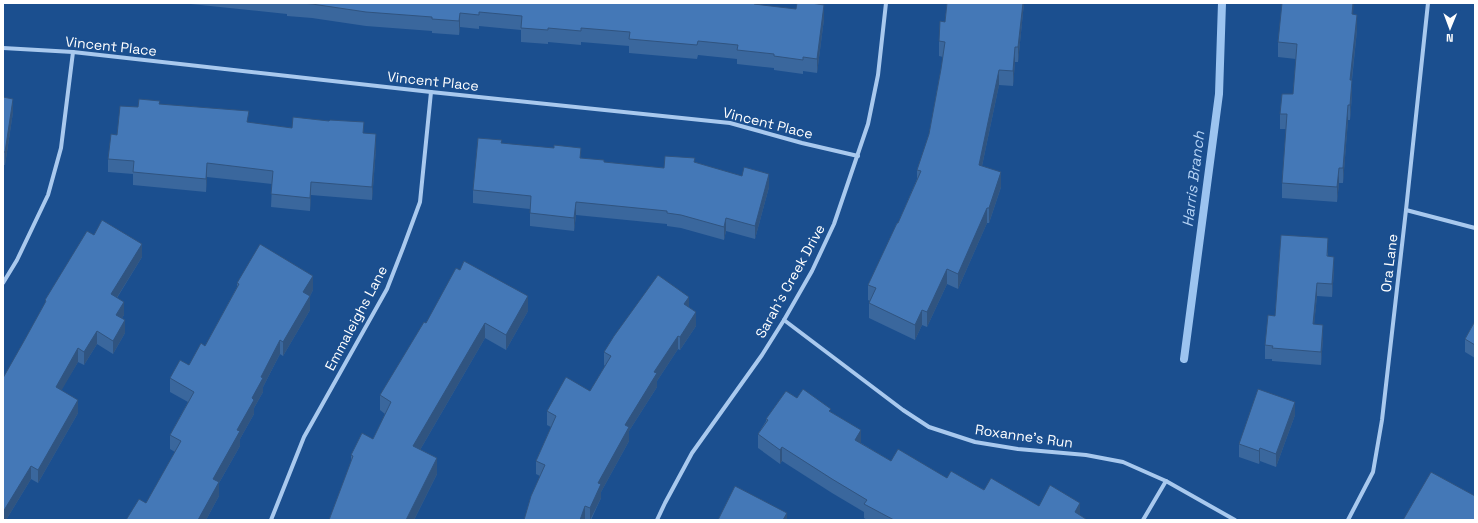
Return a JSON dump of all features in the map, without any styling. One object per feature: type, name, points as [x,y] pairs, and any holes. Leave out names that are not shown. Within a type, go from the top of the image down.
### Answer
[{"type":"street","name":"Sarah's Creek Drive","points":[[657,520],[692,453],[762,355],[784,320],[812,271],[834,224],[868,124],[878,75],[886,3]]},
{"type":"street","name":"Ora Lane","points":[[1348,520],[1373,472],[1382,420],[1428,3]]},
{"type":"street","name":"Vincent Place","points":[[3,48],[73,52],[431,92],[730,123],[802,143],[858,156]]},
{"type":"street","points":[[3,283],[17,260],[48,195],[61,148],[73,52]]},
{"type":"street","name":"Emmaleighs Lane","points":[[271,520],[304,438],[387,289],[403,248],[420,202],[431,92]]},
{"type":"street","points":[[1406,210],[1475,228]]},
{"type":"street","name":"Roxanne's Run","points":[[784,320],[903,410],[929,427],[975,442],[1018,449],[1086,455],[1123,462],[1166,481],[1235,520]]},
{"type":"street","points":[[1143,520],[1166,481]]},
{"type":"building","points":[[302,3],[754,3],[796,9],[797,3],[824,5],[817,59],[803,57],[803,60],[774,56],[774,54],[737,50],[738,45],[698,41],[697,45],[629,39],[630,32],[581,28],[581,31],[548,28],[548,30],[521,28],[522,16],[479,12],[479,15],[460,13],[459,21],[432,19],[432,17],[366,12]]},
{"type":"building","points":[[947,3],[1023,3],[1018,47],[1015,47],[1013,71],[999,70],[979,165],[1001,172],[989,208],[987,208],[958,274],[947,269],[927,312],[922,310],[915,325],[869,303],[876,288],[868,285],[921,171],[917,170],[929,134],[945,42],[939,41],[940,21],[945,22]]},
{"type":"building","points":[[1282,3],[1353,3],[1352,14],[1357,15],[1350,80],[1352,80],[1350,105],[1348,105],[1343,168],[1339,168],[1337,187],[1282,183],[1287,114],[1280,114],[1282,94],[1293,94],[1297,44],[1278,42]]},
{"type":"building","points":[[3,97],[13,99],[5,152],[3,152]]},
{"type":"building","points":[[139,99],[160,101],[159,104],[249,111],[247,122],[292,128],[293,117],[329,121],[364,122],[363,133],[376,134],[372,187],[311,182],[310,198],[271,194],[273,171],[207,163],[206,179],[133,172],[134,161],[108,159],[111,134],[117,135],[120,106],[138,107]]},
{"type":"building","points":[[478,138],[502,140],[501,143],[554,148],[554,145],[581,148],[580,158],[604,160],[604,162],[664,168],[665,156],[695,158],[694,162],[742,176],[744,167],[769,174],[755,226],[726,218],[724,227],[681,215],[667,213],[667,211],[576,202],[574,218],[530,213],[531,196],[473,190]]},
{"type":"building","points":[[102,220],[142,244],[111,294],[124,302],[116,315],[125,320],[113,341],[97,331],[84,352],[78,348],[56,387],[78,400],[38,470],[31,466],[3,512],[3,378],[46,301],[45,300],[87,231],[94,235]]},
{"type":"building","points":[[1281,235],[1328,238],[1327,256],[1334,257],[1332,284],[1317,283],[1313,324],[1323,325],[1321,352],[1272,348],[1273,346],[1265,345],[1268,315],[1275,316]]},
{"type":"building","points":[[260,244],[313,276],[303,292],[310,296],[283,342],[280,340],[261,377],[263,378],[252,398],[254,400],[237,430],[240,431],[213,479],[219,482],[198,520],[126,520],[139,499],[146,503],[181,441],[170,435],[194,392],[170,378],[180,360],[189,365],[201,343],[205,346],[239,284],[237,283]]},
{"type":"building","points":[[464,261],[528,296],[506,335],[485,323],[413,446],[437,458],[406,520],[329,520],[353,456],[351,455],[362,433],[373,439],[391,402],[380,395],[424,322],[426,323],[456,268],[460,270]]},
{"type":"building","points":[[658,275],[689,297],[684,304],[696,312],[680,337],[678,336],[654,372],[657,373],[625,425],[629,427],[598,483],[601,484],[590,508],[585,506],[580,520],[524,520],[531,496],[545,465],[536,461],[556,416],[547,411],[566,377],[590,391],[611,356],[604,352]]},
{"type":"building","points":[[1475,321],[1475,345],[1465,339]]},
{"type":"building","points":[[803,389],[831,409],[829,411],[861,430],[855,440],[891,461],[898,449],[947,478],[951,471],[984,490],[991,478],[1039,506],[1050,485],[1080,503],[1075,512],[1086,520],[894,520],[864,504],[867,500],[782,447],[780,450],[758,434],[768,420],[766,419],[786,391],[797,398]]},
{"type":"building","points":[[1258,389],[1295,402],[1276,454],[1260,448],[1259,451],[1239,444]]},
{"type":"building","points":[[1431,472],[1475,496],[1475,520],[1403,520]]},
{"type":"building","points":[[735,486],[787,513],[783,520],[718,520]]},
{"type":"waterway","name":"Harris Branch","points":[[1184,359],[1219,94],[1222,3]]}]
